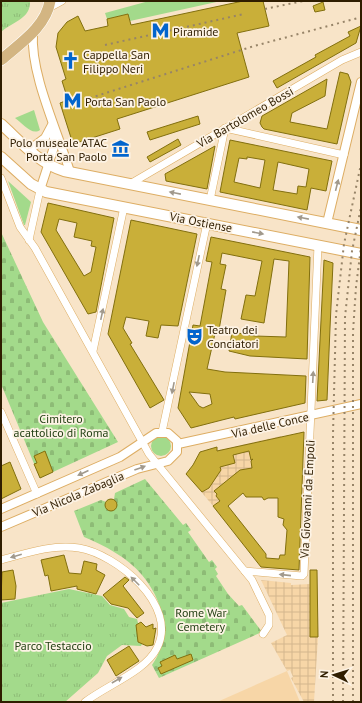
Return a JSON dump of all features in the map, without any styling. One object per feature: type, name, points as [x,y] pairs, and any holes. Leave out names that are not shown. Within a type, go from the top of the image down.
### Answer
[{"type":"main road","points":[[2,59],[32,33],[50,4]]},
{"type":"main road","name":"Via Ostiense","points":[[1,124],[29,150],[48,164],[70,172],[361,230]]},
{"type":"main road","points":[[1,157],[40,190]]},
{"type":"main road","name":"Via Ostiense","points":[[40,190],[361,254]]},
{"type":"street","points":[[50,4],[62,1]]},
{"type":"street","points":[[32,33],[33,52],[53,123],[70,172]]},
{"type":"street","name":"Via Bartolomeo Bossi","points":[[130,184],[342,60],[361,52]]},
{"type":"street","points":[[328,223],[361,82]]},
{"type":"street","points":[[29,150],[45,138],[51,130],[53,123]]},
{"type":"street","points":[[29,240],[40,190],[55,143],[53,123]]},
{"type":"street","points":[[210,200],[225,128],[344,155]]},
{"type":"street","points":[[1,178],[18,224],[29,240],[93,351],[142,442],[157,463],[245,571],[269,615],[269,625],[263,634]]},
{"type":"street","points":[[93,351],[124,207]]},
{"type":"street","points":[[162,432],[168,412],[206,223]]},
{"type":"street","name":"Via Giovanni da Empoli","points":[[245,571],[302,576],[304,574],[318,245]]},
{"type":"street","name":"Via delle Conce","points":[[178,444],[361,404]]},
{"type":"street","points":[[1,412],[36,494]]},
{"type":"street","points":[[142,442],[153,434],[162,432],[172,435],[178,444],[177,452],[173,458],[166,462],[157,463]]},
{"type":"street","name":"Via Nicola Zabaglia","points":[[1,509],[125,455],[142,442]]},
{"type":"street","name":"Via Nicola Zabaglia","points":[[1,527],[137,469],[157,463]]},
{"type":"street","points":[[1,560],[50,548],[66,547],[90,551],[100,554],[124,571],[146,591],[157,605],[161,616],[162,633],[157,649],[151,658],[142,667],[108,685],[85,702]]},
{"type":"shaded area","points":[[281,436],[281,465],[248,479],[213,506],[188,476],[201,454]]},
{"type":"shaded area","points":[[310,570],[317,570],[318,637],[314,702],[304,702],[291,678],[293,677],[290,670],[287,671],[271,643],[287,635],[261,580],[291,583],[291,585],[310,584]]},
{"type":"shaded area","points":[[287,671],[300,702],[217,702]]},
{"type":"green space","points":[[1,1],[30,1],[27,12],[24,16],[1,32]]},
{"type":"green space","points":[[149,1],[221,1],[130,21],[128,14],[107,19],[105,13]]},
{"type":"green space","points":[[34,110],[40,130],[37,131],[30,130],[15,118]]},
{"type":"green space","points":[[8,181],[31,202],[25,225],[24,225]]},
{"type":"green space","name":"Cimitero acattolico di Roma","points":[[1,232],[43,322],[118,442],[40,478],[1,384]]},
{"type":"green space","points":[[161,436],[168,439],[171,446],[168,453],[161,456],[154,453],[151,446],[154,439]]},
{"type":"green space","name":"Rome War Cemetery","points":[[145,479],[183,525],[186,523],[191,530],[188,532],[209,562],[212,560],[217,567],[215,569],[218,574],[216,576],[228,594],[239,606],[242,605],[262,632],[159,678],[152,665],[162,643],[163,631],[163,619],[156,596],[150,585],[130,563],[100,544],[84,537],[74,511],[101,500],[106,502],[108,499],[114,499],[115,493]]},
{"type":"green space","name":"Parco Testaccio","points":[[69,589],[102,596],[110,605],[124,609],[129,617],[137,619],[143,642],[141,646],[122,645],[107,656],[98,673],[65,702],[1,702],[1,603]]},
{"type":"building","points":[[243,1],[263,1],[269,26],[237,33],[249,77],[117,119],[120,129],[73,144],[60,103],[68,100],[62,81],[66,79],[56,47],[58,33],[67,22],[78,16],[85,31],[108,26],[107,19],[128,14],[131,25]]},
{"type":"building","points":[[323,2],[325,10],[315,12],[313,6]]},
{"type":"building","points":[[361,26],[356,43],[277,88],[273,81],[316,57],[315,55],[350,36],[348,32]]},
{"type":"building","points":[[340,72],[348,74],[351,82],[337,144],[264,129],[262,127],[260,123],[262,116],[327,79],[325,96],[292,113],[290,122],[327,129]]},
{"type":"building","points":[[198,116],[200,124],[150,140],[147,132]]},
{"type":"building","points":[[178,139],[181,145],[150,162],[147,157]]},
{"type":"building","points":[[230,140],[332,161],[326,191],[311,188],[307,210],[220,192]],"holes":[[[247,157],[265,160],[260,188],[234,182],[239,158],[247,159]],[[278,162],[309,169],[306,187],[298,186],[297,194],[273,190]]]},
{"type":"building","points":[[215,146],[207,189],[166,181],[165,174]]},
{"type":"building","points":[[48,203],[114,218],[96,312],[88,314],[41,232]],"holes":[[[59,219],[77,223],[74,237],[92,241],[91,246],[96,247],[91,272],[84,276],[56,230]]]},
{"type":"building","points":[[131,220],[197,234],[178,326],[161,325],[158,338],[146,336],[149,321],[126,317],[123,328],[132,343],[130,344],[164,400],[150,408],[108,334]]},
{"type":"building","points":[[211,237],[310,257],[307,359],[250,356],[229,351],[232,332],[255,336],[286,337],[289,261],[274,259],[264,323],[241,319],[246,295],[255,296],[262,261],[222,253],[220,264],[226,265],[221,289],[226,290],[219,330],[216,329],[207,369],[225,372],[306,376],[305,403],[235,419],[234,417],[191,428],[178,408],[193,325],[200,326],[212,262],[206,261]],"holes":[[[189,392],[210,394],[212,404],[203,408],[199,406]]]},
{"type":"building","points":[[324,260],[333,263],[327,400],[317,401]]},
{"type":"building","points":[[304,432],[299,570],[261,567],[213,506],[220,501],[214,491],[240,470],[252,468],[251,461],[253,459],[251,460],[249,451],[233,455],[235,463],[220,467],[221,470],[209,488],[202,492],[186,474],[200,452],[217,447],[217,451]],"holes":[[[243,493],[246,497],[262,497],[264,500],[268,498],[278,498],[278,517],[284,519],[283,525],[287,530],[285,555],[280,555],[279,559],[266,558],[266,554],[228,506]]]},
{"type":"building","points":[[45,451],[53,472],[40,478],[34,464],[37,463],[34,456]]},
{"type":"building","points":[[10,462],[21,489],[1,499],[1,466]]},
{"type":"building","points":[[109,499],[113,499],[117,505],[113,511],[109,511],[105,507],[105,503]]},
{"type":"building","points":[[64,555],[69,573],[81,574],[84,561],[97,564],[96,570],[105,575],[96,594],[77,589],[77,586],[51,591],[48,575],[45,576],[41,560]]},
{"type":"building","points":[[13,570],[16,586],[15,599],[1,600],[2,572]]},
{"type":"building","points":[[310,570],[317,570],[318,637],[310,637]]},
{"type":"building","points":[[125,577],[129,580],[123,586],[144,613],[137,618],[128,608],[111,604],[103,595]]},
{"type":"building","points":[[141,622],[146,627],[153,624],[153,629],[156,628],[153,645],[147,646],[138,642],[136,625]]},
{"type":"building","points":[[129,646],[139,661],[116,676],[107,660]]},
{"type":"building","points":[[191,654],[193,660],[161,674],[158,668],[162,666],[160,662],[175,655],[177,659]]},
{"type":"railway","points":[[265,9],[303,1]]},
{"type":"railway","points":[[105,45],[244,14]]},
{"type":"railway","points":[[90,98],[254,46],[358,18]]},
{"type":"railway","points":[[333,702],[333,434],[336,315],[344,244],[361,164]]},
{"type":"railway","points":[[343,702],[345,317],[352,251],[361,207]]},
{"type":"railway","points":[[353,702],[353,332],[356,287],[361,247]]},
{"type":"place","name":"Piramide","points":[[160,31]]},
{"type":"place","name":"Cappella San Filippo Neri","points":[[70,61]]},
{"type":"place","name":"Porta San Paolo","points":[[72,101]]},
{"type":"place","name":"Polo museale ATAC Porta San Paolo","points":[[120,149]]},
{"type":"place","name":"Teatro dei Conciatori","points":[[194,336]]}]
